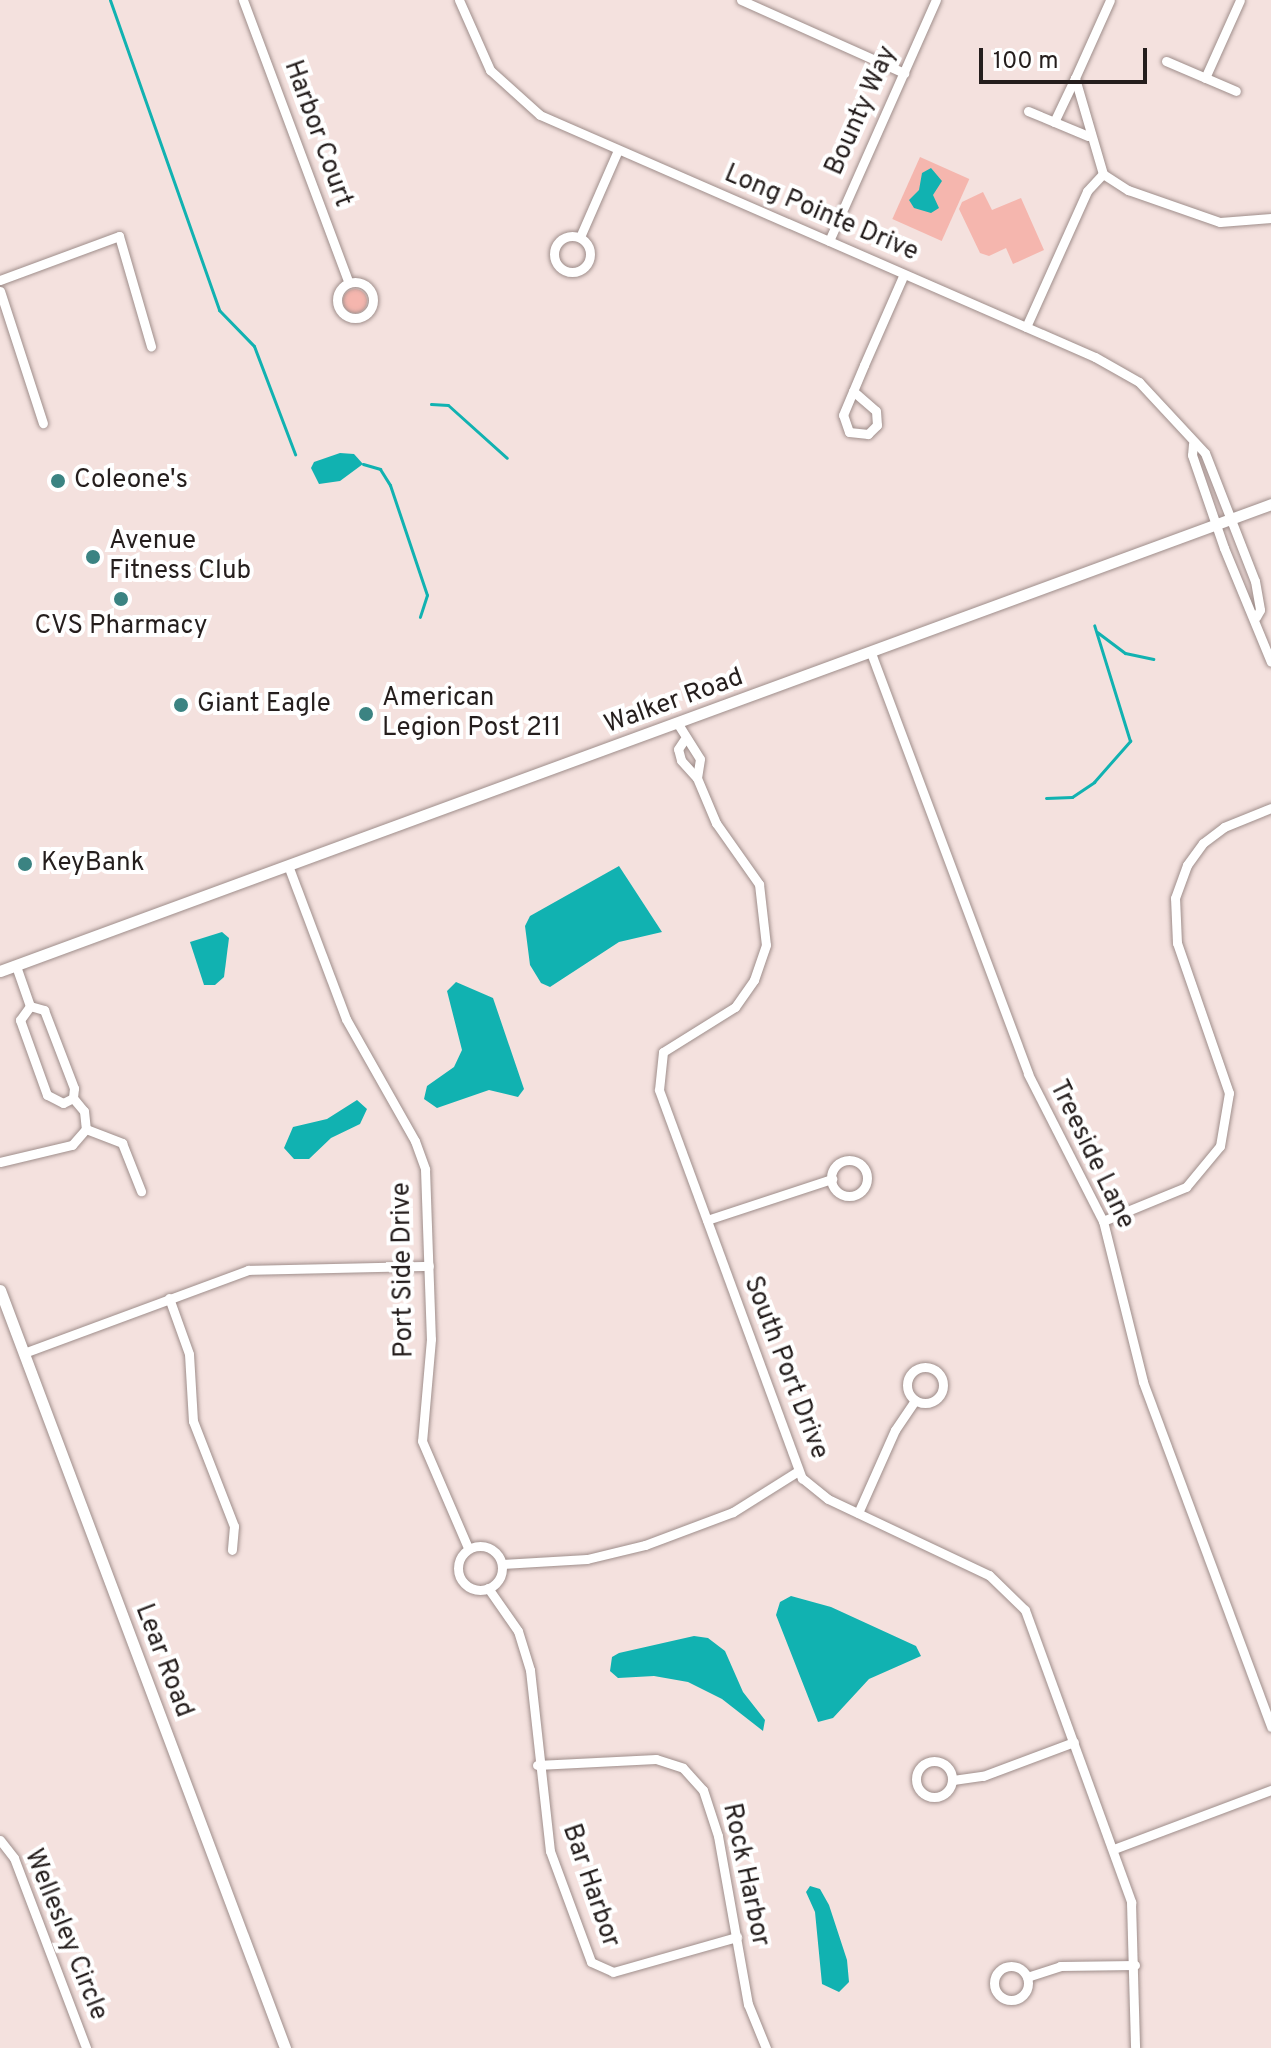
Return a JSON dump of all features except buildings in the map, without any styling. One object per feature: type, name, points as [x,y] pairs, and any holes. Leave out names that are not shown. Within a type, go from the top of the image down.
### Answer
[{"type":"street","name":"Harbor Court","points":[[243,0],[349,283]]},
{"type":"street","name":"Long Pointe Drive","points":[[459,0],[483,59],[507,91],[540,115],[1026,327],[1139,382],[1170,410],[1193,444],[1205,453],[1258,590],[1256,617]]},
{"type":"street","points":[[741,0],[904,73]]},
{"type":"street","name":"Bounty Way","points":[[829,241],[936,0]]},
{"type":"street","points":[[1054,122],[1110,0]]},
{"type":"street","points":[[1205,78],[1240,0]]},
{"type":"street","points":[[1166,61],[1236,91]]},
{"type":"street","points":[[1075,78],[1088,136],[1103,174],[1128,190],[1220,222],[1271,218]]},
{"type":"street","points":[[1028,111],[1088,136]]},
{"type":"street","points":[[580,237],[618,150]]},
{"type":"street","points":[[1026,327],[1087,191],[1103,174]]},
{"type":"street","points":[[0,280],[119,236],[151,346]]},
{"type":"street","points":[[566,237],[580,237],[589,247],[588,262],[578,271],[564,270],[555,260],[556,246],[566,237]]},
{"type":"street","points":[[853,391],[876,411],[877,425],[868,434],[853,435],[844,425],[853,391],[904,274]]},
{"type":"street","name":"Harbor Court","points":[[349,283],[364,284],[374,297],[373,308],[362,318],[349,318],[339,309],[338,295],[349,283]]},
{"type":"street","points":[[0,291],[43,423]]},
{"type":"street","name":"Long Pointe Drive","points":[[1193,444],[1192,455],[1248,611],[1256,617]]},
{"type":"street","name":"Walker Road","points":[[0,971],[289,868],[1271,504]]},
{"type":"street","points":[[1256,617],[1271,662]]},
{"type":"street","name":"Treeside Lane","points":[[871,653],[1028,1074],[1103,1221],[1143,1382],[1271,1727]]},
{"type":"street","name":"South Port Drive","points":[[678,724],[684,740]]},
{"type":"street","name":"South Port Drive","points":[[684,740],[678,749],[681,760],[697,778],[716,823],[757,877],[766,927],[761,962],[741,1000],[711,1026],[673,1043],[658,1062],[659,1090],[798,1471],[828,1499],[978,1568],[1009,1591],[1030,1623],[1133,1908],[1135,2048]]},
{"type":"street","name":"South Port Drive","points":[[684,740],[694,743],[700,759],[697,778]]},
{"type":"street","points":[[1103,1221],[1186,1187],[1220,1146],[1229,1111],[1226,1076],[1177,943],[1175,898],[1187,865],[1203,843],[1224,827],[1271,808]]},
{"type":"street","name":"Port Side Drive","points":[[289,868],[341,1010],[420,1153],[428,1184],[431,1339],[422,1441],[468,1548],[457,1567],[461,1581],[474,1589],[488,1588]]},
{"type":"street","points":[[16,966],[30,1006]]},
{"type":"street","points":[[30,1006],[20,1020],[47,1095],[58,1104],[73,1098]]},
{"type":"street","points":[[0,1162],[72,1145],[86,1129],[84,1111],[73,1098],[74,1088],[44,1010],[30,1006]]},
{"type":"street","points":[[86,1129],[122,1143],[141,1191]]},
{"type":"street","points":[[707,1220],[832,1179]]},
{"type":"street","points":[[24,1353],[248,1270],[429,1266]]},
{"type":"street","name":"Lear Road","points":[[0,1290],[285,2048]]},
{"type":"street","points":[[169,1298],[189,1354],[193,1421],[234,1526],[232,1550]]},
{"type":"street","points":[[921,1367],[933,1369],[943,1384],[939,1396],[929,1403],[915,1400],[907,1389],[908,1378],[921,1367]]},
{"type":"street","points":[[858,1513],[895,1430],[915,1400]]},
{"type":"street","points":[[502,1564],[587,1559],[645,1545],[733,1512],[798,1471]]},
{"type":"street","points":[[468,1548],[489,1547],[502,1564],[499,1579],[488,1588]]},
{"type":"street","name":"Bar Harbor","points":[[488,1588],[518,1631],[530,1670],[537,1765],[550,1851],[591,1962],[599,1970],[613,1972],[737,1937]]},
{"type":"street","points":[[953,1780],[949,1768],[933,1761],[922,1766],[916,1782],[922,1792],[938,1797],[953,1780],[983,1776],[1074,1742]]},
{"type":"street","name":"Rock Harbor","points":[[537,1765],[656,1759],[683,1768],[703,1790],[718,1836],[748,2004],[766,2048]]},
{"type":"street","points":[[1114,1849],[1271,1790]]},
{"type":"street","name":"Wellesley Circle","points":[[0,1840],[14,1858],[86,2048]]},
{"type":"street","points":[[1027,1977],[1060,1966],[1135,1965]]},
{"type":"shaded area","points":[[920,157],[969,179],[942,241],[892,219]]},
{"type":"shaded area","points":[[983,192],[992,210],[1021,198],[1044,250],[1013,264],[1006,248],[989,256],[980,253],[959,209],[962,202]]},
{"type":"shaded area","points":[[355,289],[364,292],[367,301],[364,310],[355,313],[346,310],[343,301],[346,292]]},
{"type":"water","points":[[931,168],[942,181],[933,195],[939,208],[931,213],[914,208],[909,200],[919,190],[922,173]]},
{"type":"water","points":[[340,453],[354,454],[363,464],[340,481],[319,484],[311,468],[314,462]]},
{"type":"water","points":[[619,866],[662,932],[619,942],[550,987],[541,983],[530,965],[525,926],[530,916]]},
{"type":"water","points":[[222,932],[229,938],[224,977],[215,985],[204,985],[190,942]]},
{"type":"water","points":[[456,982],[493,998],[524,1089],[518,1097],[489,1090],[437,1108],[424,1099],[427,1086],[454,1067],[462,1050],[447,991]]},
{"type":"water","points":[[357,1100],[367,1109],[360,1124],[331,1138],[309,1159],[294,1159],[284,1148],[293,1127],[327,1119]]},
{"type":"water","points":[[791,1596],[831,1607],[916,1646],[921,1656],[869,1679],[833,1718],[818,1722],[776,1615],[780,1602]]},
{"type":"water","points":[[694,1636],[708,1638],[725,1651],[743,1692],[765,1720],[763,1731],[722,1699],[688,1682],[654,1676],[618,1678],[610,1671],[612,1657],[619,1653]]},
{"type":"water","points":[[810,1886],[820,1889],[829,1905],[847,1960],[849,1982],[839,1992],[822,1984],[815,1912],[806,1892]]},
{"type":"waterway","points":[[110,0],[219,310],[254,346],[295,454]]},
{"type":"waterway","points":[[431,404],[448,405],[507,458]]},
{"type":"waterway","points":[[363,464],[380,469],[390,485],[427,595],[420,617]]},
{"type":"waterway","points":[[1046,798],[1072,797],[1094,782],[1130,741],[1094,625]]},
{"type":"waterway","points":[[1097,632],[1125,653],[1153,659]]},
{"type":"place","name":"Coleone's","points":[[58,481]]},
{"type":"place","name":"Avenue Fitness Club","points":[[93,557]]},
{"type":"place","name":"CVS Pharmacy","points":[[121,599]]},
{"type":"place","name":"Giant Eagle","points":[[181,705]]},
{"type":"place","name":"American Legion Post 211","points":[[366,714]]},
{"type":"place","name":"KeyBank","points":[[25,864]]}]
